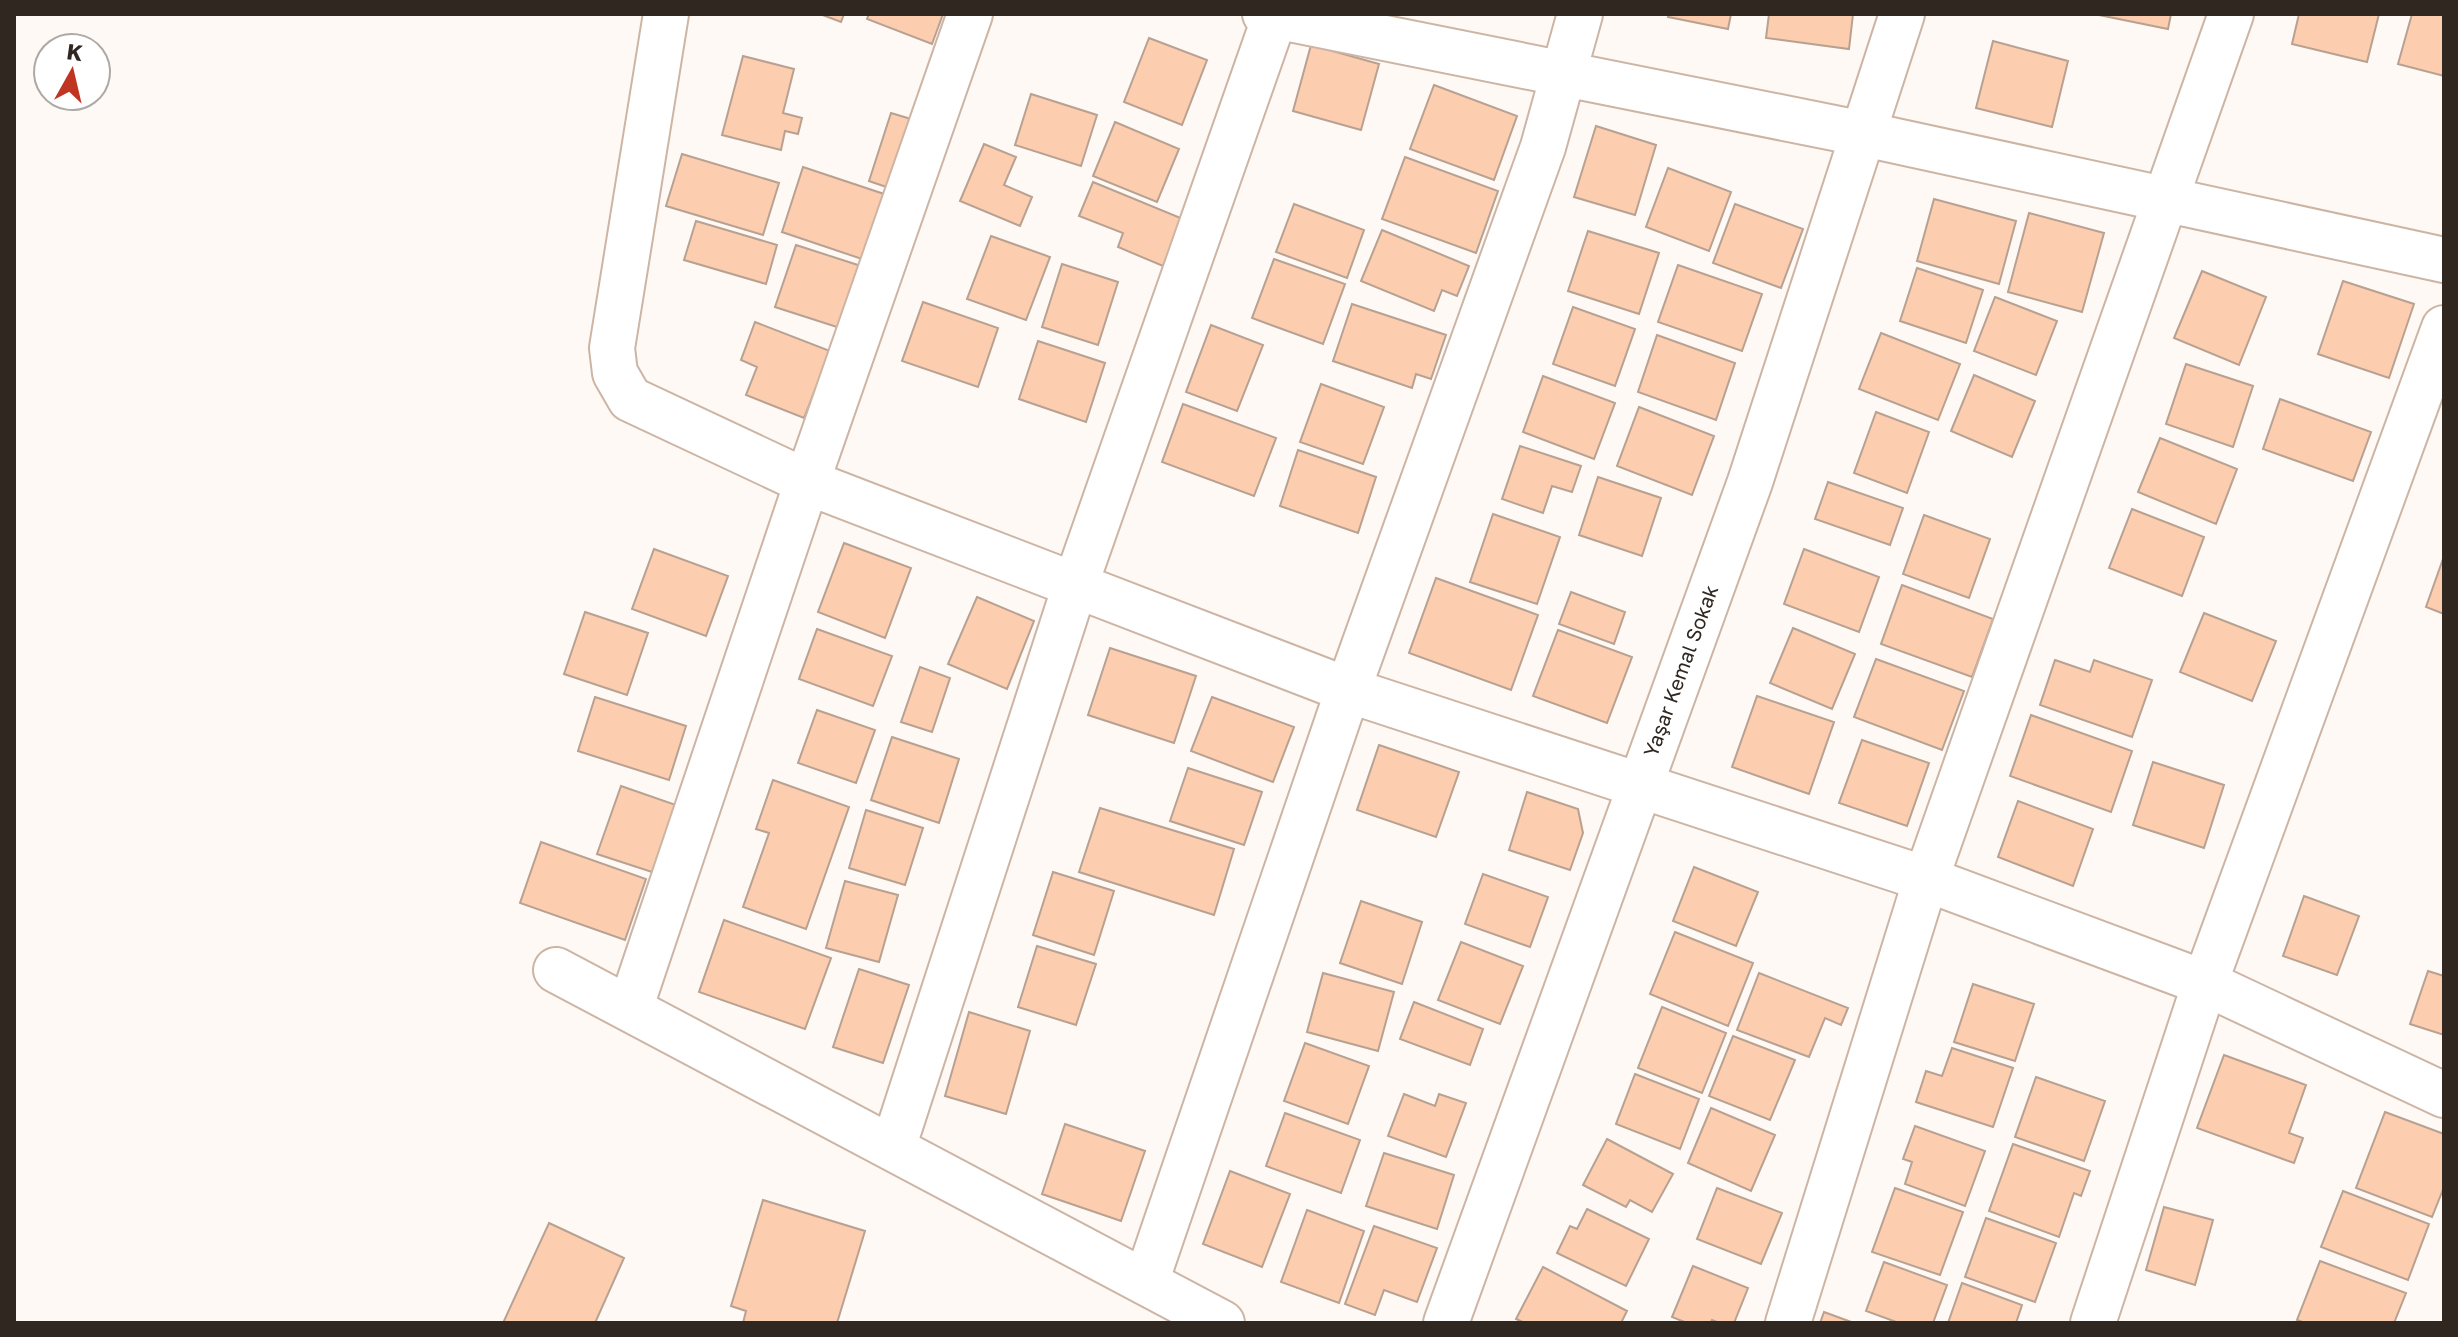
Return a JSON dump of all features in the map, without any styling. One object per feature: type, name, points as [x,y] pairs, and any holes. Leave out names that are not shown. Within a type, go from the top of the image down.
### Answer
[{"type":"street","points":[[666,14],[612,348],[615,373],[630,399],[807,482],[1348,690],[1926,879],[2205,983],[2444,1095]]},
{"type":"street","points":[[630,1009],[807,482],[970,14]]},
{"type":"street","points":[[1146,1282],[1348,690],[1543,147],[1580,14]]},
{"type":"street","name":"Yaşar Kemal Sokak","points":[[1446,1323],[1750,482],[1902,14]]},
{"type":"street","points":[[1788,1323],[1926,879],[2231,14]]},
{"type":"street","points":[[893,1148],[1075,586],[1270,15],[1864,134],[2444,260]]},
{"type":"street","points":[[2093,1323],[2205,983],[2444,328]]},
{"type":"street","points":[[556,970],[1222,1323]]},
{"type":"building","points":[[820,14],[844,14],[841,22]]},
{"type":"building","points":[[869,14],[943,14],[932,44],[867,19]]},
{"type":"building","points":[[1669,14],[1731,14],[1728,29],[1668,17]]},
{"type":"building","points":[[1769,14],[1853,14],[1849,49],[1766,38]]},
{"type":"building","points":[[2094,14],[2171,14],[2168,29]]},
{"type":"building","points":[[2299,14],[2379,14],[2367,62],[2292,44]]},
{"type":"building","points":[[2412,14],[2444,14],[2444,76],[2398,64]]},
{"type":"building","points":[[1149,38],[1207,60],[1182,125],[1124,102]]},
{"type":"building","points":[[1993,41],[2068,61],[2052,127],[1976,108]]},
{"type":"building","points":[[1311,45],[1379,64],[1361,130],[1293,111]]},
{"type":"building","points":[[743,56],[794,69],[783,113],[802,118],[798,134],[785,131],[781,150],[722,135]]},
{"type":"building","points":[[1434,85],[1517,116],[1494,180],[1410,149]]},
{"type":"building","points":[[1031,94],[1097,115],[1081,166],[1015,145]]},
{"type":"building","points":[[891,113],[921,122],[898,191],[869,181]]},
{"type":"building","points":[[1115,122],[1179,149],[1157,202],[1093,176]]},
{"type":"building","points":[[1596,126],[1656,145],[1635,215],[1574,197]]},
{"type":"building","points":[[984,144],[1016,157],[1004,185],[1032,197],[1020,226],[960,201]]},
{"type":"building","points":[[682,154],[779,183],[763,235],[666,206]]},
{"type":"building","points":[[1405,157],[1498,191],[1476,253],[1382,219]]},
{"type":"building","points":[[803,167],[884,194],[862,259],[782,232]]},
{"type":"building","points":[[1668,168],[1731,192],[1709,251],[1646,227]]},
{"type":"building","points":[[1093,182],[1183,219],[1163,266],[1118,247],[1123,233],[1079,216]]},
{"type":"building","points":[[1934,199],[2016,221],[1999,284],[1917,261]]},
{"type":"building","points":[[1294,204],[1364,230],[1347,278],[1276,252]]},
{"type":"building","points":[[1735,204],[1803,229],[1781,288],[1713,263]]},
{"type":"building","points":[[2029,213],[2104,233],[2082,312],[2008,292]]},
{"type":"building","points":[[696,221],[777,245],[766,284],[684,260]]},
{"type":"building","points":[[1382,230],[1469,266],[1457,296],[1442,290],[1434,311],[1361,281]]},
{"type":"building","points":[[1588,231],[1659,253],[1639,314],[1568,291]]},
{"type":"building","points":[[991,236],[1050,257],[1026,320],[967,299]]},
{"type":"building","points":[[796,245],[861,266],[840,328],[775,307]]},
{"type":"building","points":[[1274,259],[1345,284],[1323,344],[1252,318]]},
{"type":"building","points":[[1062,264],[1118,282],[1098,345],[1042,327]]},
{"type":"building","points":[[1678,265],[1762,294],[1742,351],[1658,322]]},
{"type":"building","points":[[1917,268],[1983,290],[1966,343],[1900,321]]},
{"type":"building","points":[[2202,271],[2266,297],[2239,365],[2174,338]]},
{"type":"building","points":[[2343,281],[2414,304],[2389,378],[2318,354]]},
{"type":"building","points":[[1995,297],[2057,321],[2036,375],[1974,351]]},
{"type":"building","points":[[923,302],[998,328],[978,387],[902,361]]},
{"type":"building","points":[[1352,304],[1446,335],[1431,379],[1416,374],[1412,388],[1333,361]]},
{"type":"building","points":[[1573,307],[1635,329],[1615,386],[1553,364]]},
{"type":"building","points":[[755,322],[830,351],[804,418],[746,395],[757,367],[741,360]]},
{"type":"building","points":[[1211,325],[1263,345],[1237,411],[1186,392]]},
{"type":"building","points":[[1881,333],[1960,364],[1938,420],[1859,389]]},
{"type":"building","points":[[1657,335],[1735,363],[1716,420],[1638,392]]},
{"type":"building","points":[[1038,341],[1105,363],[1086,422],[1019,399]]},
{"type":"building","points":[[2186,364],[2253,386],[2233,447],[2166,424]]},
{"type":"building","points":[[1974,375],[2035,401],[2012,457],[1951,431]]},
{"type":"building","points":[[1543,376],[1615,403],[1594,459],[1523,432]]},
{"type":"building","points":[[1321,384],[1384,407],[1363,464],[1300,442]]},
{"type":"building","points":[[2280,399],[2371,432],[2353,481],[2263,449]]},
{"type":"building","points":[[1183,404],[1276,438],[1254,496],[1162,462]]},
{"type":"building","points":[[1639,407],[1714,436],[1692,495],[1617,466]]},
{"type":"building","points":[[1876,412],[1929,432],[1907,493],[1854,473]]},
{"type":"building","points":[[2160,438],[2237,469],[2216,524],[2138,492]]},
{"type":"building","points":[[1520,446],[1581,466],[1572,492],[1552,486],[1543,513],[1502,499]]},
{"type":"building","points":[[1298,450],[1376,477],[1358,533],[1280,506]]},
{"type":"building","points":[[1598,477],[1661,498],[1642,556],[1579,535]]},
{"type":"building","points":[[1828,482],[1903,508],[1890,545],[1815,519]]},
{"type":"building","points":[[2132,509],[2204,537],[2182,596],[2109,568]]},
{"type":"building","points":[[1493,514],[1560,537],[1537,604],[1470,582]]},
{"type":"building","points":[[1924,515],[1990,539],[1969,598],[1903,574]]},
{"type":"building","points":[[844,543],[911,568],[885,638],[818,612]]},
{"type":"building","points":[[654,549],[728,576],[706,636],[632,609]]},
{"type":"building","points":[[1804,549],[1879,577],[1859,632],[1784,604]]},
{"type":"building","points":[[2444,556],[2444,614],[2426,607]]},
{"type":"building","points":[[1436,578],[1538,615],[1511,690],[1409,653]]},
{"type":"building","points":[[1902,585],[1993,619],[1972,677],[1881,644]]},
{"type":"building","points":[[1571,592],[1625,612],[1614,644],[1559,624]]},
{"type":"building","points":[[977,597],[1034,621],[1007,689],[948,664]]},
{"type":"building","points":[[585,612],[648,633],[627,695],[564,674]]},
{"type":"building","points":[[2204,613],[2276,641],[2252,701],[2180,672]]},
{"type":"building","points":[[1793,628],[1855,654],[1832,709],[1770,683]]},
{"type":"building","points":[[817,629],[892,656],[873,706],[799,679]]},
{"type":"building","points":[[1558,630],[1632,657],[1607,723],[1533,696]]},
{"type":"building","points":[[1110,648],[1196,676],[1174,743],[1088,715]]},
{"type":"building","points":[[1876,659],[1964,691],[1942,750],[1854,717]]},
{"type":"building","points":[[2055,660],[2090,672],[2094,660],[2152,680],[2132,737],[2040,705]]},
{"type":"building","points":[[920,667],[950,678],[932,732],[901,722]]},
{"type":"building","points":[[1757,696],[1834,722],[1809,794],[1732,767]]},
{"type":"building","points":[[595,697],[686,726],[669,780],[578,751]]},
{"type":"building","points":[[1212,697],[1294,727],[1273,782],[1191,751]]},
{"type":"building","points":[[817,710],[875,730],[856,783],[798,763]]},
{"type":"building","points":[[2031,715],[2132,751],[2111,812],[2010,776]]},
{"type":"building","points":[[892,737],[959,759],[939,823],[871,800]]},
{"type":"building","points":[[1862,740],[1929,763],[1907,826],[1839,803]]},
{"type":"building","points":[[1379,745],[1459,772],[1436,837],[1357,810]]},
{"type":"building","points":[[2153,762],[2224,785],[2204,848],[2133,825]]},
{"type":"building","points":[[1188,768],[1262,792],[1244,845],[1170,821]]},
{"type":"building","points":[[773,780],[849,807],[806,929],[743,907],[769,833],[756,829]]},
{"type":"building","points":[[621,786],[676,805],[652,872],[597,854]]},
{"type":"building","points":[[1527,792],[1578,809],[1583,833],[1570,870],[1509,850]]},
{"type":"building","points":[[2018,801],[2093,829],[2073,886],[1998,857]]},
{"type":"building","points":[[1100,808],[1234,849],[1214,915],[1079,872]]},
{"type":"building","points":[[866,810],[923,828],[905,885],[849,868]]},
{"type":"building","points":[[541,842],[646,879],[625,940],[520,903]]},
{"type":"building","points":[[1694,867],[1758,892],[1736,946],[1673,921]]},
{"type":"building","points":[[1053,872],[1114,891],[1094,955],[1033,935]]},
{"type":"building","points":[[1483,874],[1548,897],[1530,947],[1465,924]]},
{"type":"building","points":[[845,881],[898,895],[879,962],[826,948]]},
{"type":"building","points":[[2304,896],[2359,916],[2337,975],[2283,956]]},
{"type":"building","points":[[1361,901],[1422,922],[1402,984],[1340,963]]},
{"type":"building","points":[[724,920],[831,958],[805,1029],[699,992]]},
{"type":"building","points":[[1675,932],[1753,963],[1728,1026],[1650,994]]},
{"type":"building","points":[[1461,942],[1523,966],[1500,1024],[1438,1000]]},
{"type":"building","points":[[1037,946],[1096,964],[1076,1025],[1018,1007]]},
{"type":"building","points":[[859,969],[909,985],[883,1063],[833,1047]]},
{"type":"building","points":[[2428,971],[2444,976],[2444,1035],[2410,1024]]},
{"type":"building","points":[[1323,973],[1394,992],[1378,1051],[1307,1032]]},
{"type":"building","points":[[1759,973],[1848,1008],[1841,1025],[1825,1018],[1809,1057],[1737,1030]]},
{"type":"building","points":[[1973,984],[2034,1004],[2015,1061],[1954,1042]]},
{"type":"building","points":[[1414,1002],[1483,1029],[1470,1065],[1400,1039]]},
{"type":"building","points":[[1662,1007],[1726,1033],[1702,1093],[1638,1068]]},
{"type":"building","points":[[969,1012],[1030,1031],[1006,1114],[945,1096]]},
{"type":"building","points":[[1733,1036],[1795,1060],[1770,1120],[1709,1096]]},
{"type":"building","points":[[1305,1043],[1369,1066],[1348,1124],[1284,1101]]},
{"type":"building","points":[[1952,1048],[2013,1068],[1993,1127],[1916,1102],[1926,1071],[1942,1076]]},
{"type":"building","points":[[2224,1055],[2306,1085],[2289,1133],[2303,1138],[2294,1163],[2197,1128]]},
{"type":"building","points":[[1635,1074],[1699,1099],[1680,1149],[1616,1124]]},
{"type":"building","points":[[2036,1077],[2105,1101],[2084,1161],[2015,1137]]},
{"type":"building","points":[[1404,1094],[1435,1106],[1439,1094],[1466,1103],[1446,1157],[1388,1136]]},
{"type":"building","points":[[1711,1108],[1775,1135],[1751,1191],[1688,1163]]},
{"type":"building","points":[[2385,1112],[2444,1134],[2444,1187],[2432,1217],[2356,1188]]},
{"type":"building","points":[[1285,1113],[1360,1140],[1341,1193],[1266,1166]]},
{"type":"building","points":[[1065,1124],[1145,1151],[1121,1221],[1042,1194]]},
{"type":"building","points":[[1915,1126],[1985,1151],[1965,1206],[1905,1184],[1912,1162],[1903,1159]]},
{"type":"building","points":[[1607,1139],[1673,1174],[1652,1212],[1630,1200],[1626,1207],[1583,1185]]},
{"type":"building","points":[[2013,1144],[2090,1171],[2081,1196],[2074,1193],[2059,1237],[1989,1211]]},
{"type":"building","points":[[1384,1153],[1454,1175],[1437,1229],[1366,1206]]},
{"type":"building","points":[[1230,1171],[1290,1194],[1262,1267],[1203,1244]]},
{"type":"building","points":[[1717,1188],[1782,1213],[1761,1264],[1697,1239]]},
{"type":"building","points":[[1895,1188],[1963,1212],[1940,1275],[1872,1252]]},
{"type":"building","points":[[2343,1191],[2429,1224],[2408,1280],[2321,1247]]},
{"type":"building","points":[[763,1200],[865,1231],[837,1323],[743,1323],[746,1311],[731,1306]]},
{"type":"building","points":[[2164,1207],[2213,1220],[2195,1285],[2146,1270]]},
{"type":"building","points":[[1587,1209],[1649,1239],[1626,1286],[1557,1253],[1570,1226],[1577,1229]]},
{"type":"building","points":[[1307,1210],[1364,1231],[1339,1303],[1281,1282]]},
{"type":"building","points":[[1986,1218],[2056,1243],[2035,1302],[1965,1277]]},
{"type":"building","points":[[549,1223],[624,1258],[595,1323],[503,1323]]},
{"type":"building","points":[[1374,1226],[1437,1248],[1417,1302],[1384,1290],[1375,1315],[1345,1304]]},
{"type":"building","points":[[2320,1261],[2406,1293],[2394,1323],[2305,1323],[2297,1320]]},
{"type":"building","points":[[1884,1262],[1947,1285],[1933,1323],[1899,1323],[1866,1311]]},
{"type":"building","points":[[1693,1266],[1748,1288],[1734,1323],[1712,1320],[1710,1323],[1687,1323],[1672,1317]]},
{"type":"building","points":[[1543,1267],[1627,1311],[1621,1323],[1525,1323],[1516,1319]]},
{"type":"building","points":[[1962,1283],[2022,1305],[2016,1323],[1948,1323]]},
{"type":"building","points":[[1824,1312],[1854,1323],[1820,1323]]}]
